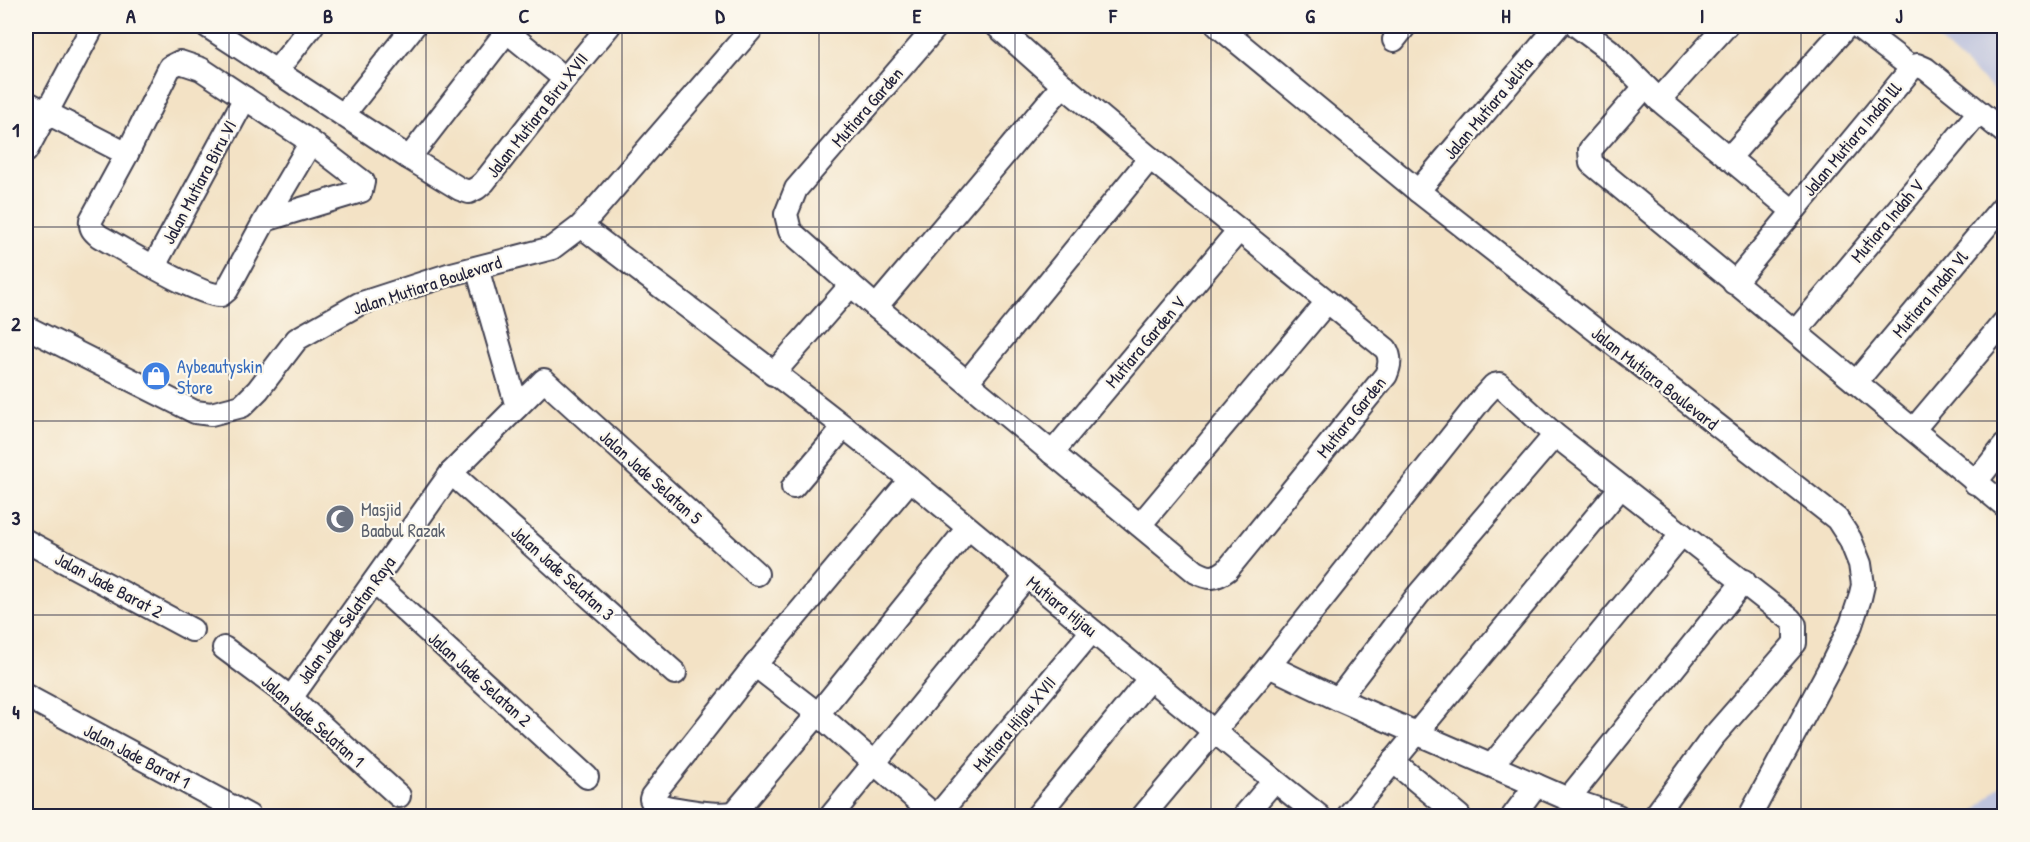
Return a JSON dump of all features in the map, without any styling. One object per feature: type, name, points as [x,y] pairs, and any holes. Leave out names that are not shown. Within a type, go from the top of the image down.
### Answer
[{"type":"street","points":[[26,151],[93,26]]},
{"type":"street","points":[[207,26],[409,158],[506,27],[565,79]]},
{"type":"street","points":[[277,70],[312,26]]},
{"type":"street","points":[[344,114],[414,26]]},
{"type":"street","name":"Jalan Mutiara Biru XVII","points":[[409,158],[460,189],[474,191],[484,182],[609,26]]},
{"type":"street","name":"Jalan Mutiara Boulevard","points":[[26,327],[195,412],[211,414],[242,406],[258,390],[297,339],[359,304],[448,275],[552,248],[581,226],[754,26]]},
{"type":"street","name":"Mutiara Garden","points":[[937,26],[796,189],[786,214],[790,231],[876,307],[1196,572],[1205,577],[1215,577],[1227,570],[1389,369],[1390,355],[1386,349],[1328,302]]},
{"type":"street","points":[[998,26],[1063,85],[1150,158],[1328,302],[1140,525]]},
{"type":"street","name":"Jalan Mutiara Boulevard","points":[[1218,26],[1418,191],[1837,519],[1851,538],[1860,564],[1863,585],[1851,625],[1750,816]]},
{"type":"street","name":"Jalan Mutiara Jelita","points":[[1418,191],[1558,26]]},
{"type":"street","points":[[1577,26],[1609,50],[1652,94],[1793,211]]},
{"type":"street","points":[[1726,26],[1590,150],[1591,163],[2004,505]]},
{"type":"street","points":[[1729,158],[1847,26]]},
{"type":"street","points":[[1857,26],[1912,68],[1917,65],[1926,69],[2004,132]]},
{"type":"street","points":[[265,220],[361,191],[363,187],[361,179],[311,142],[201,69],[185,63],[174,63],[91,220],[92,230],[99,236],[211,294],[221,295],[227,290],[265,220],[311,142]]},
{"type":"street","name":"Jalan Mutiara Indah lll","points":[[1734,283],[1912,68]]},
{"type":"street","points":[[876,307],[1063,85]]},
{"type":"street","name":"Jalan Mutiara Biru VI","points":[[154,266],[245,98]]},
{"type":"street","points":[[26,102],[127,154]]},
{"type":"street","name":"Mutiara Indah V","points":[[1796,331],[1979,112]]},
{"type":"street","points":[[967,382],[1150,158]]},
{"type":"street","name":"Mutiara Indah Vl","points":[[1856,382],[2004,205]]},
{"type":"street","name":"Mutiara Hijau","points":[[581,226],[910,480],[1214,733],[1319,816]]},
{"type":"street","name":"Mutiara Garden V","points":[[1052,453],[1239,230]]},
{"type":"street","points":[[477,268],[517,407]]},
{"type":"street","points":[[773,374],[851,285]]},
{"type":"street","points":[[1914,429],[2004,322]]},
{"type":"street","name":"Jalan Jade Selatan Raya","points":[[291,698],[451,473],[544,380]]},
{"type":"street","name":"Jalan Jade Selatan 5","points":[[544,380],[757,574]]},
{"type":"street","points":[[1143,816],[1269,666],[1483,397],[1494,386],[1502,385],[1555,435],[1744,581],[1795,625],[1795,643],[1713,737],[1655,816]]},
{"type":"street","points":[[793,487],[843,428]]},
{"type":"street","points":[[1338,699],[1418,595],[1555,435]]},
{"type":"street","points":[[1975,483],[2004,446]]},
{"type":"street","name":"Jalan Jade Selatan 3","points":[[451,473],[675,673]]},
{"type":"street","points":[[910,480],[755,665],[656,790],[651,799],[654,805],[715,813],[735,812],[818,714],[968,528]]},
{"type":"street","points":[[1348,816],[1621,487]]},
{"type":"street","points":[[1492,765],[1682,534]]},
{"type":"street","name":"Jalan Jade Barat 2","points":[[26,541],[192,630]]},
{"type":"street","points":[[831,816],[1026,577]]},
{"type":"street","points":[[1568,799],[1744,581]]},
{"type":"street","name":"Jalan Jade Selatan 2","points":[[374,582],[587,777]]},
{"type":"street","name":"Mutiara Hijau XVII","points":[[936,816],[1092,631]]},
{"type":"street","name":"Jalan Jade Selatan 1","points":[[224,648],[291,698],[399,796]]},
{"type":"street","points":[[755,665],[818,714],[936,816]]},
{"type":"street","points":[[1269,666],[1338,699],[1568,799],[1618,816]]},
{"type":"street","points":[[1037,816],[1150,678]]},
{"type":"street","name":"Jalan Jade Barat 1","points":[[26,696],[249,816]]},
{"type":"street","points":[[1393,762],[1459,816]]},
{"type":"street","points":[[1244,816],[1274,781]]},
{"type":"street","points":[[1513,816],[1536,785]]},
{"type":"shaded area","points":[[1923,26],[2004,26],[2004,99]]},
{"type":"shaded area","points":[[2004,781],[2004,816],[1970,816]]},
{"type":"place","name":"Aybeautyskin Store","points":[[156,376]]},
{"type":"place","name":"Masjid Baabul Razak","points":[[340,519]]}]
